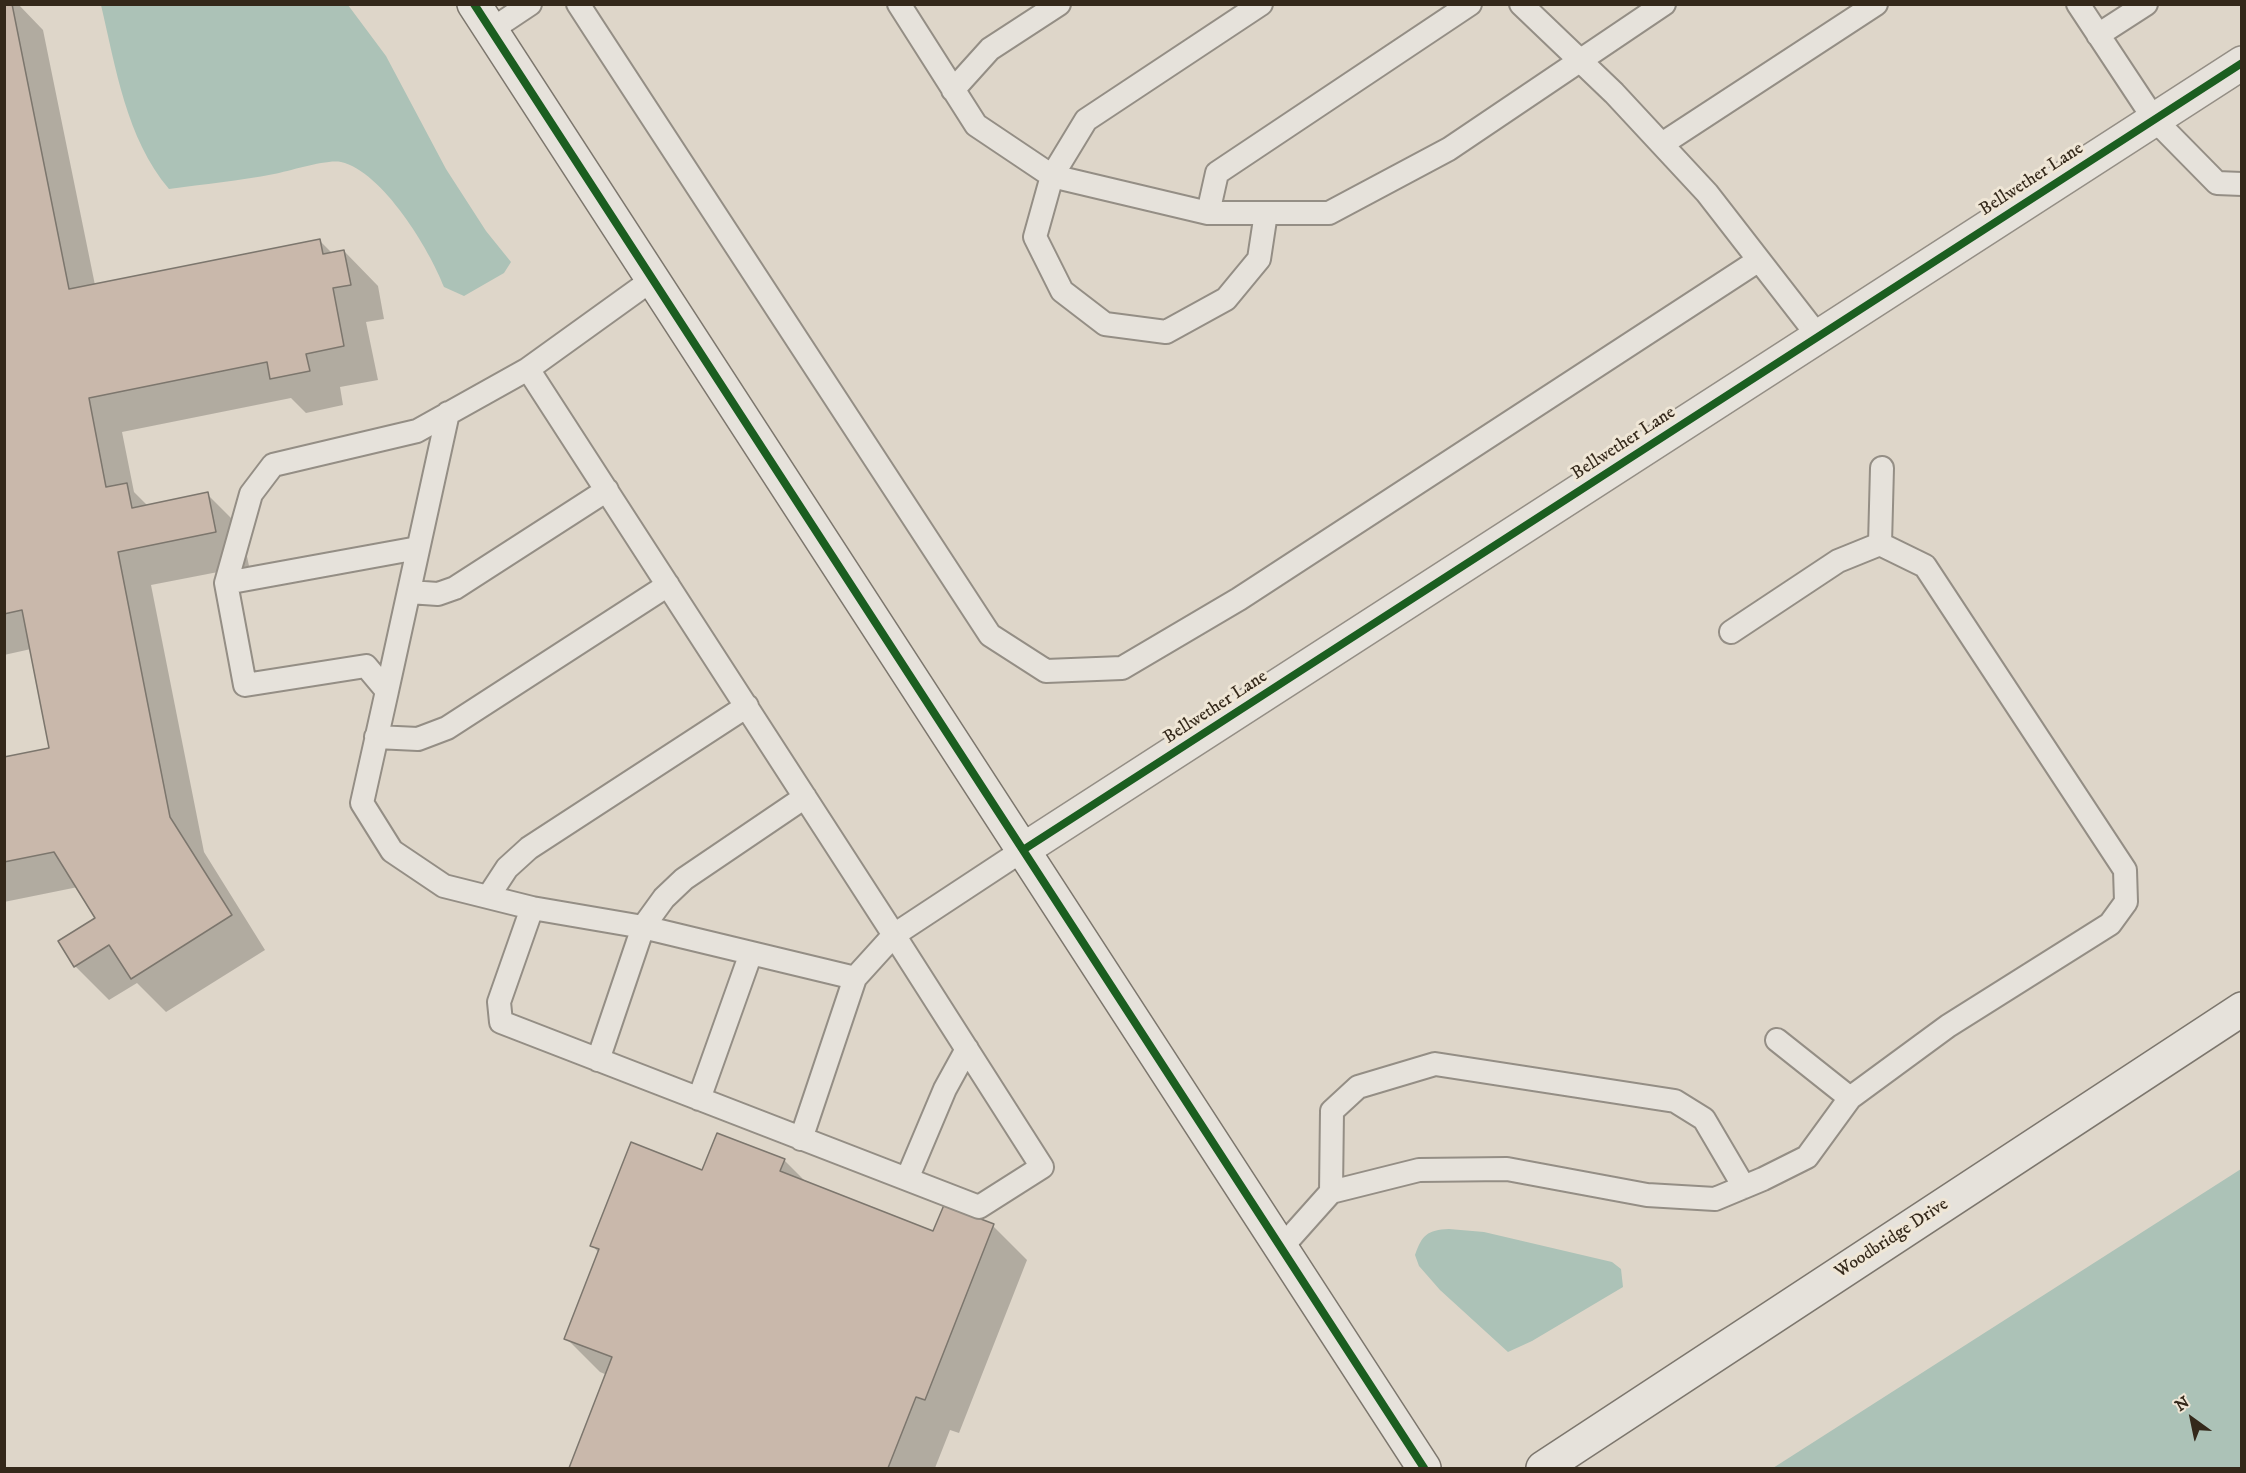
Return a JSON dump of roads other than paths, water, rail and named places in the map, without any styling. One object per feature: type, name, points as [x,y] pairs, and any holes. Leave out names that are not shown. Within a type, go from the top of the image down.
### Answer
[{"type":"street","points":[[483,17],[1424,1468]]},
{"type":"street","name":"Bellwether Lane","points":[[1023,850],[2241,63]]},
{"type":"street","name":"Woodbridge Drive","points":[[1543,1468],[2241,1009]]},
{"type":"lane","points":[[483,17],[530,4]]},
{"type":"lane","points":[[578,4],[990,635],[1046,671],[1122,668],[1239,599],[1759,260]]},
{"type":"lane","points":[[899,4],[976,125],[1052,176],[1208,213],[1329,213],[1449,149],[1665,4]]},
{"type":"lane","points":[[953,90],[990,49],[1059,4]]},
{"type":"lane","points":[[1261,4],[1086,120],[1052,176],[1035,237],[1062,291],[1105,324],[1166,332],[1226,299],[1259,259],[1266,213]]},
{"type":"lane","points":[[1208,213],[1217,173],[1470,4]]},
{"type":"lane","points":[[1521,4],[1614,93],[1707,193],[1818,336]]},
{"type":"lane","points":[[1662,144],[1876,4]]},
{"type":"lane","points":[[2078,4],[2154,119],[2217,183],[2241,184]]},
{"type":"lane","points":[[2098,35],[2146,4]]},
{"type":"lane","points":[[387,691],[366,666],[245,685],[226,583],[250,494],[273,465],[417,431],[528,369],[653,279]]},
{"type":"lane","points":[[528,369],[1042,1167],[979,1207],[501,1022],[499,1002],[532,908]]},
{"type":"lane","points":[[448,413],[362,802],[392,850],[444,886],[532,908],[643,927],[855,978]]},
{"type":"lane","points":[[1880,544],[1882,468]]},
{"type":"lane","points":[[409,592],[438,594],[455,588],[607,490]]},
{"type":"lane","points":[[1281,1248],[1331,1192],[1419,1170],[1507,1169],[1647,1195],[1715,1199],[1807,1157],[1850,1098],[1948,1026],[2110,924],[2126,902],[2126,870],[1925,566],[1880,544],[1838,561],[1731,632]]},
{"type":"lane","points":[[226,583],[418,548]]},
{"type":"lane","points":[[376,737],[418,739],[447,728],[668,585]]},
{"type":"lane","points":[[488,897],[507,868],[529,848],[747,706]]},
{"type":"lane","points":[[598,1060],[643,927],[664,898],[684,879],[805,797]]},
{"type":"lane","points":[[801,1138],[855,978],[894,935],[1023,850]]},
{"type":"lane","points":[[699,1099],[751,953]]},
{"type":"lane","points":[[1777,1040],[1850,1098]]},
{"type":"lane","points":[[907,1179],[945,1089],[967,1049]]},
{"type":"lane","points":[[1331,1192],[1332,1111],[1358,1087],[1435,1064],[1675,1101],[1704,1119],[1744,1186]]}]
